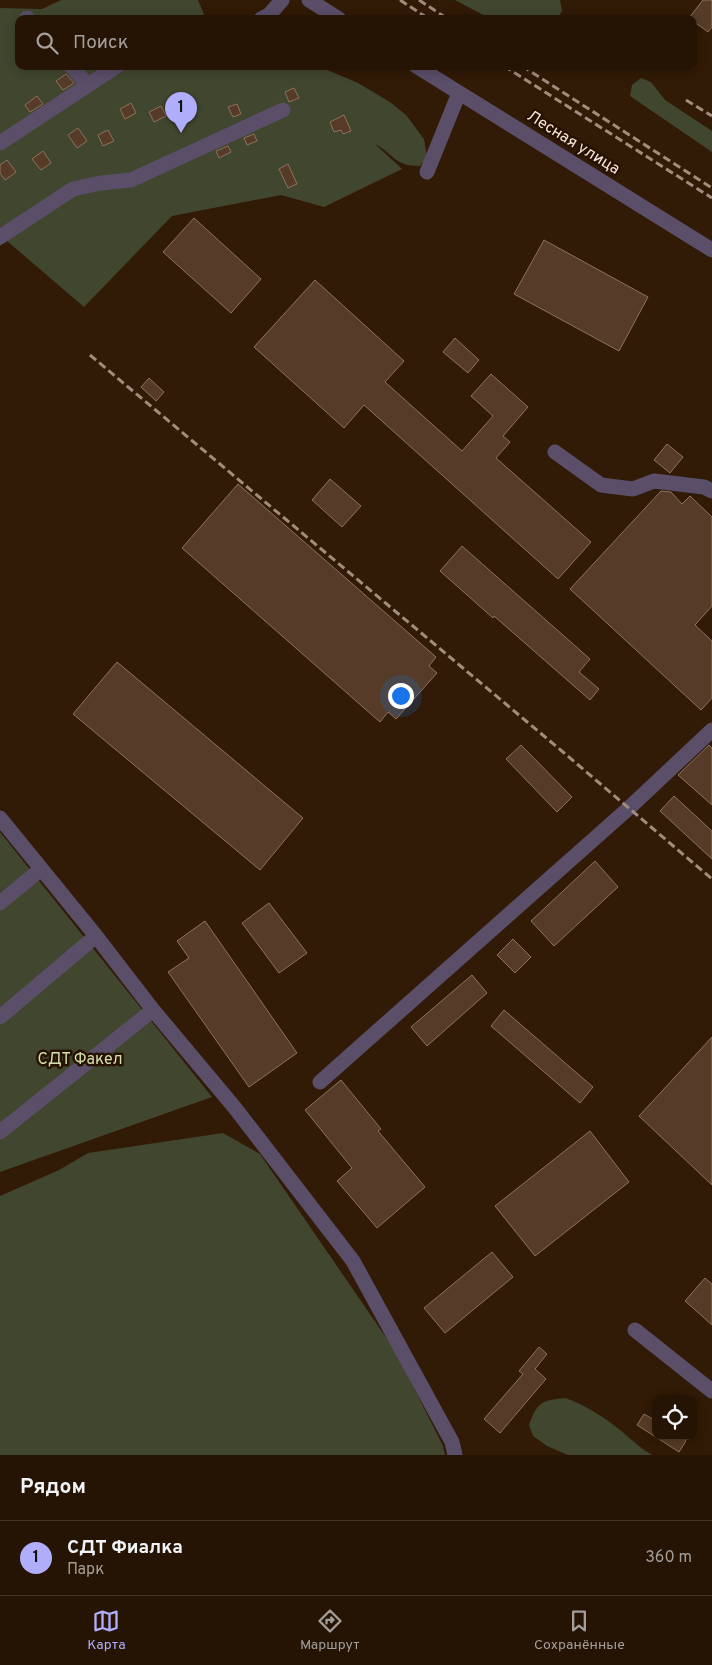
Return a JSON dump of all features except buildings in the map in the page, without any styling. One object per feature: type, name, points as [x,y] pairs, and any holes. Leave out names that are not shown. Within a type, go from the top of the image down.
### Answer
[{"type":"street","points":[[269,15],[282,0]]},
{"type":"street","points":[[309,0],[333,15]]},
{"type":"street","points":[[75,70],[88,85]]},
{"type":"street","points":[[3,135],[111,70]]},
{"type":"street","name":"Лесная улица","points":[[422,70],[712,250]]},
{"type":"street","points":[[427,172],[459,93]]},
{"type":"street","points":[[0,238],[73,189],[101,183],[131,180],[283,110]]},
{"type":"street","points":[[555,452],[601,485],[633,488],[654,481],[704,487],[712,491]]},
{"type":"street","points":[[320,1082],[629,808],[712,730]]},
{"type":"street","points":[[0,818],[96,936],[153,1010],[235,1108],[353,1261],[452,1442],[455,1455]]},
{"type":"street","points":[[0,903],[41,869]]},
{"type":"street","points":[[0,1017],[96,936]]},
{"type":"street","points":[[0,1132],[153,1010]]},
{"type":"street","points":[[635,1330],[712,1391]]},
{"type":"green space","points":[[61,0],[198,0],[204,15],[15,15],[15,70],[327,70],[358,83],[390,102],[406,115],[424,139],[427,157],[420,166],[411,166],[395,159],[375,144],[402,169],[324,207],[281,195],[172,216],[84,307],[7,241],[0,246],[0,8],[42,9]]},
{"type":"green space","points":[[455,0],[560,0],[562,11],[560,15],[483,15]]},
{"type":"green space","points":[[641,78],[651,82],[665,100],[712,131],[712,152],[630,96],[632,85]]},
{"type":"green space","name":"СДТ Факел","points":[[0,832],[212,1097],[0,1172]]},
{"type":"green space","points":[[223,1133],[260,1154],[396,1352],[443,1446],[445,1455],[0,1455],[0,1196],[59,1170],[88,1153]]},
{"type":"green space","points":[[565,1398],[601,1416],[652,1455],[568,1455],[547,1446],[533,1436],[529,1425],[535,1411],[541,1404]]},
{"type":"railway","points":[[400,0],[423,15]]},
{"type":"railway","points":[[419,0],[442,15]]},
{"type":"railway","points":[[510,70],[712,198]]},
{"type":"railway","points":[[528,70],[712,188]]},
{"type":"railway","points":[[686,100],[712,116]]},
{"type":"railway","points":[[90,355],[712,879]]},
{"type":"place","name":"СДТ Фиалка","points":[[181,133]]}]
